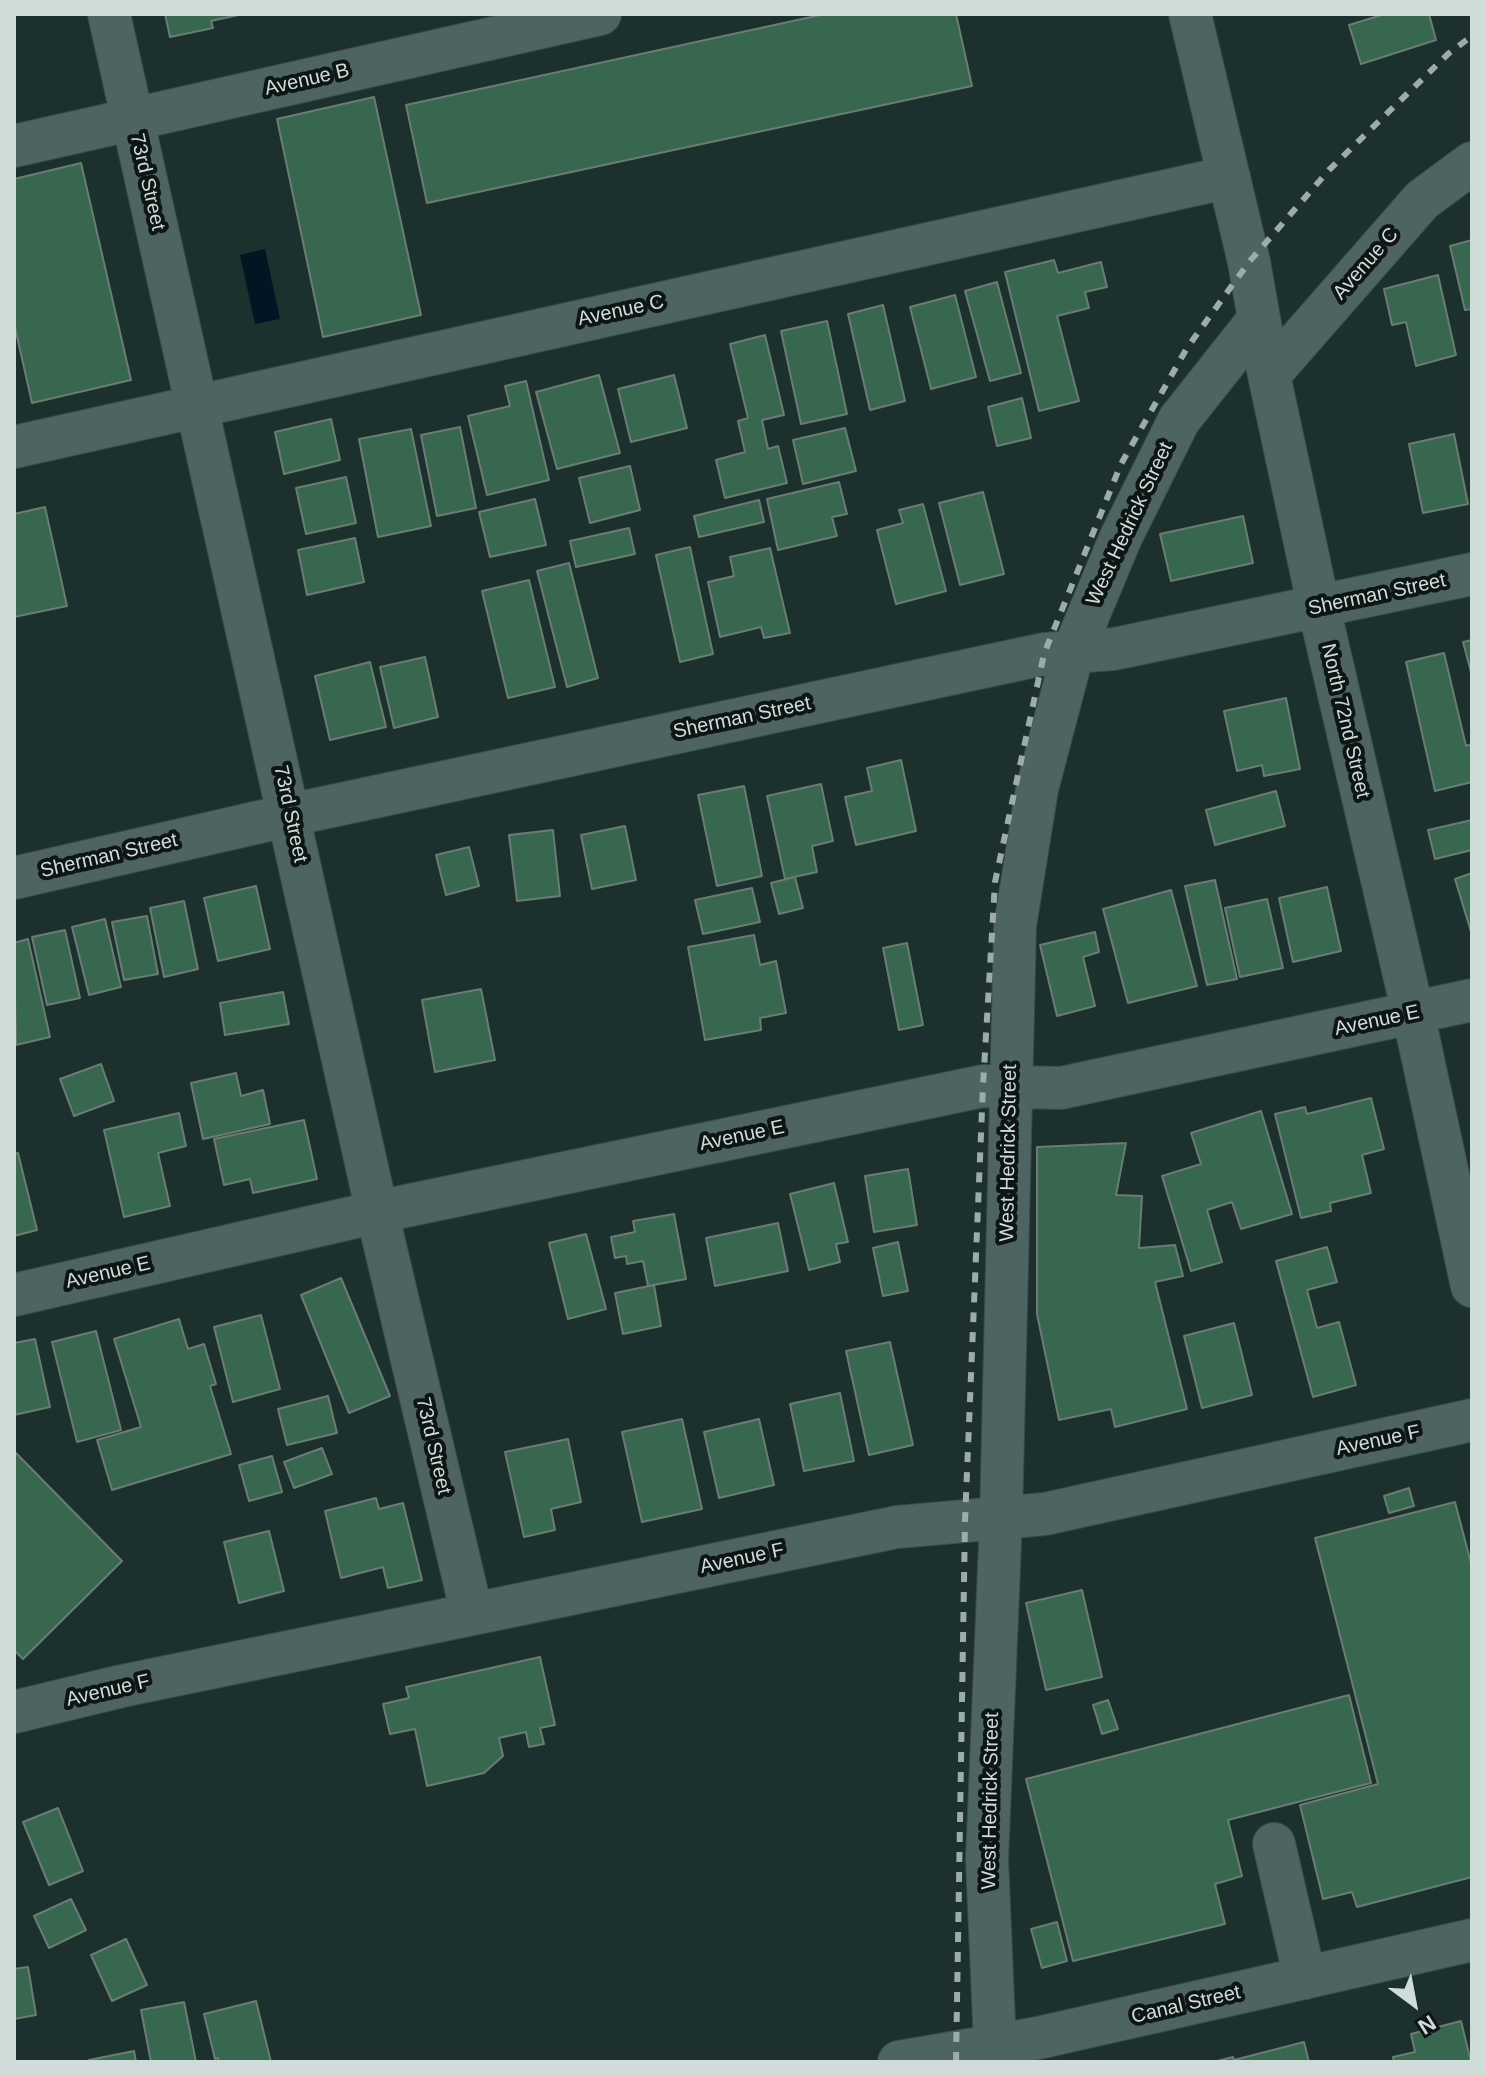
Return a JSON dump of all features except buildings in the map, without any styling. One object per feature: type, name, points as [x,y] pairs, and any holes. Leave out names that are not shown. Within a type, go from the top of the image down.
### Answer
[{"type":"street","name":"73rd Street","points":[[109,14],[377,1212],[472,1614]]},
{"type":"street","name":"Avenue B","points":[[14,146],[600,14]]},
{"type":"street","name":"North 72nd Street","points":[[1190,14],[1249,262],[1269,375],[1319,608],[1413,1013],[1472,1286]]},
{"type":"street","name":"Avenue C","points":[[1269,375],[1422,200],[1472,163]]},
{"type":"street","name":"Avenue C","points":[[14,447],[1229,177]]},
{"type":"street","name":"West Hedrick Street","points":[[995,2045],[987,1860],[1001,1518],[1015,926],[1037,789],[1073,652],[1121,537],[1179,420],[1259,319]]},
{"type":"street","name":"Sherman Street","points":[[14,878],[290,815],[1044,654],[1114,649],[1472,574]]},
{"type":"street","name":"Avenue E","points":[[14,1295],[377,1212],[983,1086],[1061,1088],[1472,1000]]},
{"type":"street","name":"Avenue F","points":[[14,1712],[122,1686],[897,1527],[1045,1514],[1472,1420]]},
{"type":"street","points":[[1274,1844],[1305,1978]]},
{"type":"street","name":"Canal Street","points":[[899,2062],[995,2045],[1037,2050],[1305,1978],[1472,1940]]},
{"type":"water","points":[[265,249],[280,319],[255,324],[240,255]]},
{"type":"railway","points":[[956,2062],[965,1521],[983,1086],[995,882],[1044,654],[1121,464],[1187,348],[1249,262],[1329,170],[1448,54],[1472,36]]}]
